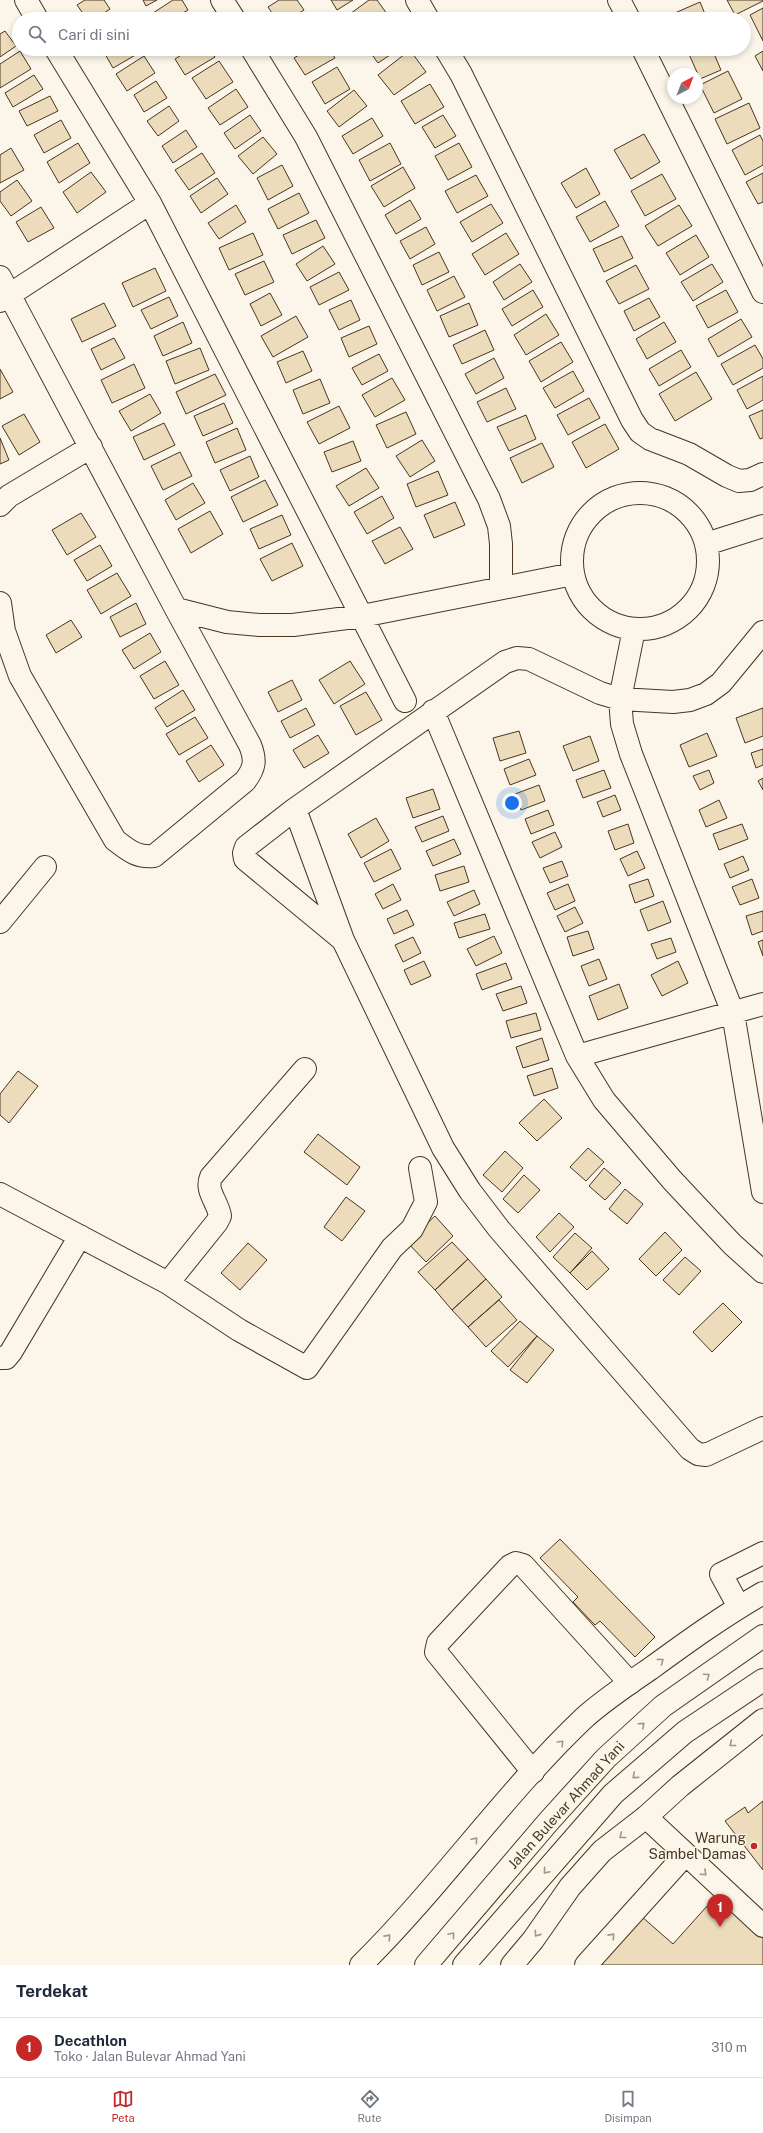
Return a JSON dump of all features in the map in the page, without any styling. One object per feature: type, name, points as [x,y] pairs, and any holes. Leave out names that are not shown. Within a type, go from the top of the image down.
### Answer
[{"type":"street","points":[[26,0],[33,12]]},
{"type":"street","points":[[222,0],[230,12]]},
{"type":"street","points":[[417,0],[424,12]]},
{"type":"street","points":[[619,0],[625,12]]},
{"type":"street","points":[[60,56],[150,203],[405,701]]},
{"type":"street","points":[[256,56],[306,137],[489,499],[498,526],[501,544],[501,586]]},
{"type":"street","points":[[450,56],[461,74],[632,420],[640,432],[650,439],[689,454],[727,476],[739,481],[750,480],[763,474]]},
{"type":"street","points":[[646,56],[763,292]]},
{"type":"street","points":[[6,298],[150,203]]},
{"type":"street","points":[[0,276],[6,298],[92,447],[176,610],[250,745],[255,758],[254,770],[245,781],[154,856],[143,857],[128,850],[114,840],[20,676],[4,631],[0,603]]},
{"type":"street","points":[[0,505],[9,496],[92,447]]},
{"type":"street","points":[[636,492],[659,495],[680,506],[697,522],[706,544],[708,566],[707,573],[703,587],[692,605],[675,619],[655,627],[634,629],[613,623],[594,611],[580,594],[573,574],[572,550],[579,528],[594,510],[613,497],[636,492]]},
{"type":"street","points":[[706,544],[763,526]]},
{"type":"street","points":[[176,610],[227,622],[259,625],[293,625],[362,616],[501,586],[573,574]]},
{"type":"street","points":[[634,629],[620,699],[622,724],[631,754],[733,1013],[763,1192]]},
{"type":"street","points":[[343,940],[245,859],[244,853],[246,847],[295,809],[505,662],[517,658],[530,659],[600,692],[620,699],[672,702],[690,700],[706,694],[721,683],[763,633]]},
{"type":"street","points":[[433,711],[577,1056],[604,1100],[672,1180],[732,1244],[763,1272]]},
{"type":"street","points":[[295,809],[343,940],[443,1148],[470,1191],[504,1235],[690,1449],[698,1454],[706,1455],[763,1428]]},
{"type":"street","points":[[0,922],[45,867]]},
{"type":"street","points":[[577,1056],[763,1004]]},
{"type":"street","points":[[168,1283],[217,1222],[220,1216],[210,1190],[209,1184],[211,1177],[305,1069]]},
{"type":"street","points":[[0,1194],[168,1283],[239,1330],[307,1368],[392,1248],[412,1229],[426,1202],[420,1168]]},
{"type":"street","points":[[0,1358],[6,1358],[11,1352],[80,1236]]},
{"type":"street","points":[[739,1607],[721,1574],[763,1553]]},
{"type":"street","points":[[533,1772],[436,1652],[438,1643],[510,1566],[516,1563],[523,1565],[630,1683]]},
{"type":"street","points":[[361,1965],[385,1942],[533,1772],[585,1717],[630,1683],[739,1607],[763,1593]]},
{"type":"street","name":"Jalan Bulevar Ahmad Yani","points":[[426,1965],[549,1821],[606,1758],[663,1706],[763,1636]]},
{"type":"street","name":"Jalan Bulevar Ahmad Yani","points":[[464,1965],[613,1794],[685,1732],[763,1680]]},
{"type":"street","points":[[512,1965],[533,1940],[570,1887],[602,1851],[646,1817],[680,1786],[763,1720]]},
{"type":"street","points":[[646,1817],[685,1855],[763,1926]]},
{"type":"street","points":[[586,1965],[685,1855]]},
{"type":"building","points":[[85,0],[104,0],[110,9],[106,12],[82,12],[77,5]]},
{"type":"building","points":[[143,0],[157,0],[146,6]]},
{"type":"building","points":[[173,0],[182,0],[188,10],[185,12],[155,12]]},
{"type":"building","points":[[279,0],[297,0],[304,10],[301,12],[271,12],[268,7]]},
{"type":"building","points":[[331,0],[353,0],[337,10]]},
{"type":"building","points":[[369,0],[377,0],[386,12],[353,12]]},
{"type":"building","points":[[727,0],[763,0],[741,12],[733,12]]},
{"type":"building","points":[[700,2],[704,12],[677,12]]},
{"type":"building","points":[[763,8],[763,41],[751,17],[751,14]]},
{"type":"building","points":[[5,31],[12,41],[12,49],[0,57],[0,34]]},
{"type":"building","points":[[763,51],[763,71],[755,56]]},
{"type":"building","points":[[12,56],[23,56],[31,69],[0,88],[0,64]]},
{"type":"building","points":[[106,56],[134,56],[113,68]]},
{"type":"building","points":[[144,56],[155,73],[127,91],[116,74]]},
{"type":"building","points":[[180,56],[215,57],[185,75],[175,59]]},
{"type":"building","points":[[297,56],[334,56],[335,58],[305,75],[294,58]]},
{"type":"building","points":[[373,56],[388,56],[378,63]]},
{"type":"building","points":[[402,56],[414,56],[426,72],[394,95],[378,75]]},
{"type":"building","points":[[690,56],[715,56],[721,70],[703,78],[703,68],[695,68]]},
{"type":"building","points":[[219,61],[233,82],[206,99],[192,78]]},
{"type":"building","points":[[337,67],[350,89],[325,104],[312,82]]},
{"type":"building","points":[[728,71],[742,99],[714,113],[703,91],[703,84]]},
{"type":"building","points":[[34,75],[43,89],[13,107],[5,93]]},
{"type":"building","points":[[156,81],[167,98],[144,112],[134,95]]},
{"type":"building","points":[[430,84],[444,107],[415,124],[401,101]]},
{"type":"building","points":[[236,89],[248,107],[220,125],[208,108]]},
{"type":"building","points":[[354,90],[367,106],[339,127],[327,111]]},
{"type":"building","points":[[50,96],[58,111],[27,126],[19,111]]},
{"type":"building","points":[[749,103],[760,128],[727,144],[715,119]]},
{"type":"building","points":[[169,106],[179,121],[158,136],[147,121]]},
{"type":"building","points":[[250,115],[261,131],[235,149],[224,133]]},
{"type":"building","points":[[443,115],[456,136],[435,148],[422,127]]},
{"type":"building","points":[[372,118],[383,136],[353,154],[342,136]]},
{"type":"building","points":[[61,120],[71,138],[44,153],[34,135]]},
{"type":"building","points":[[186,130],[197,147],[173,163],[162,146]]},
{"type":"building","points":[[644,134],[660,162],[631,179],[614,150]]},
{"type":"building","points":[[760,135],[763,141],[763,165],[745,175],[732,150]]},
{"type":"building","points":[[263,137],[277,154],[253,174],[238,156]]},
{"type":"building","points":[[78,143],[90,163],[59,183],[47,162]]},
{"type":"building","points":[[390,143],[401,164],[370,181],[359,160]]},
{"type":"building","points":[[459,143],[472,167],[448,180],[435,156]]},
{"type":"building","points":[[11,148],[24,170],[0,183],[0,155]]},
{"type":"building","points":[[202,153],[215,173],[189,190],[175,170]]},
{"type":"building","points":[[282,165],[293,186],[268,200],[257,178]]},
{"type":"building","points":[[403,167],[415,188],[384,207],[371,186]]},
{"type":"building","points":[[586,168],[600,194],[576,208],[561,183]]},
{"type":"building","points":[[91,172],[106,192],[77,213],[63,192]]},
{"type":"building","points":[[763,173],[763,202],[758,204],[746,182]]},
{"type":"building","points":[[662,174],[676,199],[645,216],[631,191]]},
{"type":"building","points":[[476,175],[488,196],[457,213],[445,191]]},
{"type":"building","points":[[217,178],[228,194],[201,213],[190,196]]},
{"type":"building","points":[[17,180],[32,201],[11,216],[0,201],[0,192]]},
{"type":"building","points":[[299,193],[309,213],[278,229],[268,209]]},
{"type":"building","points":[[410,200],[421,219],[396,234],[385,215]]},
{"type":"building","points":[[605,201],[619,226],[590,242],[576,217]]},
{"type":"building","points":[[491,204],[503,223],[472,242],[460,222]]},
{"type":"building","points":[[236,205],[246,222],[219,239],[208,223]]},
{"type":"building","points":[[679,205],[692,226],[658,246],[645,226]]},
{"type":"building","points":[[41,207],[54,228],[28,242],[16,222]]},
{"type":"building","points":[[316,220],[325,238],[292,254],[283,235]]},
{"type":"building","points":[[426,227],[435,244],[410,259],[400,241]]},
{"type":"building","points":[[253,233],[263,255],[229,270],[219,248]]},
{"type":"building","points":[[506,233],[519,254],[485,275],[472,254]]},
{"type":"building","points":[[696,235],[709,257],[680,275],[666,253]]},
{"type":"building","points":[[622,236],[633,258],[604,272],[593,249]]},
{"type":"building","points":[[323,246],[335,264],[307,281],[296,264]]},
{"type":"building","points":[[439,252],[449,272],[422,285],[413,265]]},
{"type":"building","points":[[264,261],[274,282],[245,295],[235,274]]},
{"type":"building","points":[[520,264],[532,282],[504,300],[493,282]]},
{"type":"building","points":[[712,264],[723,282],[693,301],[681,282]]},
{"type":"building","points":[[636,265],[649,289],[619,304],[606,281]]},
{"type":"building","points":[[155,268],[166,291],[133,307],[122,283]]},
{"type":"building","points":[[339,272],[349,290],[319,305],[310,287]]},
{"type":"building","points":[[454,276],[465,297],[437,311],[427,290]]},
{"type":"building","points":[[533,290],[543,307],[512,326],[502,309]]},
{"type":"building","points":[[726,290],[738,312],[708,328],[696,306]]},
{"type":"building","points":[[270,293],[282,315],[261,326],[250,304]]},
{"type":"building","points":[[169,297],[178,316],[151,329],[141,310]]},
{"type":"building","points":[[649,298],[660,317],[634,331],[624,311]]},
{"type":"building","points":[[351,300],[360,320],[339,330],[329,310]]},
{"type":"building","points":[[104,303],[116,326],[82,342],[71,319]]},
{"type":"building","points":[[469,303],[478,325],[449,337],[440,316]]},
{"type":"building","points":[[546,314],[559,335],[526,355],[514,335]]},
{"type":"building","points":[[296,316],[308,337],[273,357],[261,336]]},
{"type":"building","points":[[741,319],[752,337],[718,357],[708,339]]},
{"type":"building","points":[[183,322],[192,343],[163,356],[154,336]]},
{"type":"building","points":[[664,322],[676,342],[647,359],[636,339]]},
{"type":"building","points":[[369,326],[377,344],[349,357],[341,338]]},
{"type":"building","points":[[485,330],[494,350],[462,364],[453,345]]},
{"type":"building","points":[[114,338],[125,358],[101,370],[91,349]]},
{"type":"building","points":[[561,342],[573,362],[541,382],[529,361]]},
{"type":"building","points":[[755,345],[763,359],[763,368],[733,385],[721,364]]},
{"type":"building","points":[[200,348],[209,370],[175,384],[166,361]]},
{"type":"building","points":[[681,350],[691,367],[659,386],[649,369]]},
{"type":"building","points":[[303,351],[312,371],[286,383],[277,362]]},
{"type":"building","points":[[379,354],[388,371],[362,385],[352,368]]},
{"type":"building","points":[[494,358],[504,378],[476,394],[465,374]]},
{"type":"building","points":[[134,364],[145,388],[112,403],[101,380]]},
{"type":"building","points":[[0,369],[13,392],[0,399]]},
{"type":"building","points":[[573,371],[584,391],[555,408],[543,388]]},
{"type":"building","points":[[696,372],[712,399],[675,421],[659,394]]},
{"type":"building","points":[[215,374],[226,395],[186,414],[176,392]]},
{"type":"building","points":[[763,376],[763,400],[747,409],[737,390]]},
{"type":"building","points":[[392,378],[405,400],[375,417],[362,395]]},
{"type":"building","points":[[320,379],[330,403],[303,414],[293,390]]},
{"type":"building","points":[[506,388],[516,409],[487,422],[477,402]]},
{"type":"building","points":[[150,394],[161,413],[131,431],[119,411]]},
{"type":"building","points":[[589,398],[600,418],[568,435],[557,415]]},
{"type":"building","points":[[224,403],[233,423],[203,436],[194,416]]},
{"type":"building","points":[[339,406],[350,428],[319,444],[307,422]]},
{"type":"building","points":[[763,410],[763,438],[760,439],[749,416]]},
{"type":"building","points":[[406,412],[416,434],[387,448],[376,425]]},
{"type":"building","points":[[24,414],[40,442],[19,455],[2,426]]},
{"type":"building","points":[[526,415],[536,439],[509,451],[497,427]]},
{"type":"building","points":[[164,423],[175,445],[144,460],[133,437]]},
{"type":"building","points":[[605,424],[619,449],[586,468],[572,442]]},
{"type":"building","points":[[237,428],[246,450],[215,463],[206,442]]},
{"type":"building","points":[[0,438],[9,460],[0,464]]},
{"type":"building","points":[[422,440],[435,461],[410,477],[396,456]]},
{"type":"building","points":[[353,441],[361,461],[332,472],[324,452]]},
{"type":"building","points":[[542,443],[554,467],[522,483],[510,458]]},
{"type":"building","points":[[180,452],[192,476],[163,490],[151,466]]},
{"type":"building","points":[[250,456],[259,477],[230,491],[220,470]]},
{"type":"building","points":[[366,468],[379,488],[349,506],[336,486]]},
{"type":"building","points":[[438,471],[448,495],[416,507],[407,484]]},
{"type":"building","points":[[265,480],[278,505],[243,522],[231,497]]},
{"type":"building","points":[[193,483],[205,503],[176,520],[165,500]]},
{"type":"building","points":[[382,496],[394,518],[367,534],[354,512]]},
{"type":"building","points":[[455,502],[465,525],[434,538],[424,515]]},
{"type":"building","points":[[210,511],[223,534],[191,553],[178,529]]},
{"type":"building","points":[[81,513],[96,537],[67,555],[52,530]]},
{"type":"building","points":[[282,515],[291,535],[259,549],[250,529]]},
{"type":"building","points":[[400,527],[413,549],[385,564],[372,541]]},
{"type":"building","points":[[292,543],[303,566],[272,581],[260,559]]},
{"type":"building","points":[[100,545],[112,566],[87,581],[74,560]]},
{"type":"building","points":[[117,573],[131,596],[101,614],[87,590]]},
{"type":"building","points":[[136,603],[146,624],[120,637],[110,617]]},
{"type":"building","points":[[71,620],[82,637],[56,653],[46,635]]},
{"type":"building","points":[[150,633],[161,652],[134,669],[122,650]]},
{"type":"building","points":[[165,661],[179,685],[154,699],[140,676]]},
{"type":"building","points":[[350,661],[365,684],[334,704],[319,680]]},
{"type":"building","points":[[292,680],[302,700],[278,712],[268,692]]},
{"type":"building","points":[[183,690],[195,710],[167,727],[155,708]]},
{"type":"building","points":[[366,692],[382,720],[356,735],[340,706]]},
{"type":"building","points":[[306,708],[315,725],[290,738],[281,721]]},
{"type":"building","points":[[763,708],[763,736],[745,743],[736,718]]},
{"type":"building","points":[[195,717],[208,738],[179,755],[166,734]]},
{"type":"building","points":[[519,731],[526,753],[500,761],[493,738]]},
{"type":"building","points":[[707,733],[717,756],[689,767],[680,745]]},
{"type":"building","points":[[318,735],[329,753],[304,768],[293,750]]},
{"type":"building","points":[[590,736],[599,761],[573,771],[563,746]]},
{"type":"building","points":[[211,745],[224,765],[199,782],[186,761]]},
{"type":"building","points":[[763,749],[763,765],[756,768],[751,753]]},
{"type":"building","points":[[529,759],[536,775],[510,785],[504,769]]},
{"type":"building","points":[[604,770],[611,788],[583,798],[576,780]]},
{"type":"building","points":[[709,770],[714,783],[700,790],[693,776]]},
{"type":"building","points":[[763,778],[763,790],[758,781]]},
{"type":"building","points":[[539,785],[545,801],[521,810],[515,794]]},
{"type":"building","points":[[433,789],[440,809],[413,818],[406,798]]},
{"type":"building","points":[[615,795],[621,810],[603,817],[597,802]]},
{"type":"building","points":[[719,800],[727,818],[706,827],[699,810]]},
{"type":"building","points":[[548,810],[554,825],[531,834],[525,819]]},
{"type":"building","points":[[443,816],[449,831],[422,842],[415,827]]},
{"type":"building","points":[[376,818],[389,841],[361,858],[348,834]]},
{"type":"building","points":[[628,824],[634,843],[615,850],[608,831]]},
{"type":"building","points":[[742,824],[748,839],[719,850],[713,834]]},
{"type":"building","points":[[555,832],[562,847],[540,858],[532,842]]},
{"type":"building","points":[[454,839],[461,854],[433,866],[426,851]]},
{"type":"building","points":[[391,849],[401,869],[374,882],[364,863]]},
{"type":"building","points":[[637,851],[645,868],[628,876],[620,859]]},
{"type":"building","points":[[743,856],[749,870],[730,878],[724,864]]},
{"type":"building","points":[[562,861],[568,876],[550,883],[543,868]]},
{"type":"building","points":[[464,866],[469,882],[440,891],[435,875]]},
{"type":"building","points":[[648,879],[654,896],[635,903],[629,885]]},
{"type":"building","points":[[752,879],[759,898],[740,905],[732,887]]},
{"type":"building","points":[[393,884],[401,900],[383,909],[375,894]]},
{"type":"building","points":[[568,884],[575,901],[555,910],[547,893]]},
{"type":"building","points":[[474,890],[480,904],[454,916],[447,902]]},
{"type":"building","points":[[663,901],[671,922],[648,931],[640,910]]},
{"type":"building","points":[[575,907],[583,923],[565,932],[557,916]]},
{"type":"building","points":[[407,910],[414,925],[394,934],[387,919]]},
{"type":"building","points":[[763,911],[763,931],[752,935],[746,916]]},
{"type":"building","points":[[485,914],[490,929],[459,938],[454,923]]},
{"type":"building","points":[[588,931],[594,949],[573,956],[567,937]]},
{"type":"building","points":[[494,936],[502,953],[476,966],[467,949]]},
{"type":"building","points":[[413,937],[421,953],[403,962],[395,945]]},
{"type":"building","points":[[671,938],[676,952],[657,959],[651,944]]},
{"type":"building","points":[[763,940],[763,956],[758,942]]},
{"type":"building","points":[[599,959],[607,979],[589,986],[581,966]]},
{"type":"building","points":[[424,961],[431,976],[411,985],[404,970]]},
{"type":"building","points":[[678,961],[688,983],[662,996],[651,975]]},
{"type":"building","points":[[506,963],[512,979],[482,990],[476,974]]},
{"type":"building","points":[[619,984],[628,1008],[598,1020],[589,996]]},
{"type":"building","points":[[521,986],[527,1003],[503,1011],[496,994]]},
{"type":"building","points":[[536,1013],[541,1030],[511,1038],[506,1021]]},
{"type":"building","points":[[542,1038],[549,1060],[523,1068],[516,1047]]},
{"type":"building","points":[[552,1068],[558,1088],[534,1096],[527,1076]]},
{"type":"building","points":[[18,1071],[38,1086],[9,1123],[0,1115],[0,1094]]},
{"type":"building","points":[[544,1099],[562,1118],[537,1141],[519,1123]]},
{"type":"building","points":[[318,1134],[360,1167],[347,1185],[304,1152]]},
{"type":"building","points":[[588,1148],[604,1162],[586,1181],[570,1167]]},
{"type":"building","points":[[505,1151],[523,1168],[502,1192],[483,1175]]},
{"type":"building","points":[[604,1168],[621,1183],[605,1200],[589,1186]]},
{"type":"building","points":[[524,1175],[540,1190],[518,1213],[503,1199]]},
{"type":"building","points":[[625,1189],[643,1204],[627,1224],[609,1209]]},
{"type":"building","points":[[346,1197],[365,1211],[342,1241],[324,1227]]},
{"type":"building","points":[[559,1213],[574,1227],[550,1252],[536,1237]]},
{"type":"building","points":[[435,1216],[453,1236],[426,1262],[407,1242]]},
{"type":"building","points":[[665,1232],[682,1250],[656,1276],[639,1259]]},
{"type":"building","points":[[575,1233],[592,1248],[570,1273],[553,1257]]},
{"type":"building","points":[[452,1242],[468,1259],[435,1290],[418,1272]]},
{"type":"building","points":[[248,1243],[267,1260],[240,1290],[221,1273]]},
{"type":"building","points":[[592,1251],[609,1269],[587,1290],[570,1273]]},
{"type":"building","points":[[685,1257],[701,1271],[679,1295],[663,1280]]},
{"type":"building","points":[[468,1259],[486,1279],[452,1310],[435,1290]]},
{"type":"building","points":[[486,1279],[502,1297],[468,1327],[452,1310]]},
{"type":"building","points":[[499,1300],[517,1320],[486,1347],[468,1327]]},
{"type":"building","points":[[723,1303],[742,1322],[712,1352],[693,1332]]},
{"type":"building","points":[[520,1321],[537,1336],[508,1367],[491,1351]]},
{"type":"building","points":[[537,1336],[554,1350],[527,1383],[510,1370]]},
{"type":"building","points":[[560,1539],[655,1637],[635,1657],[600,1621],[595,1625],[573,1602],[578,1597],[540,1558]]},
{"type":"building","name":"Warung Sambel Damas","points":[[763,1801],[763,1870],[725,1821],[745,1807],[748,1813]]},
{"type":"building","points":[[717,1895],[763,1937],[763,1965],[597,1965],[641,1916],[673,1944]]},
{"type":"place","name":"Warung Sambel Damas","points":[[754,1846]]},
{"type":"place","name":"Decathlon","points":[[720,1927]]}]
